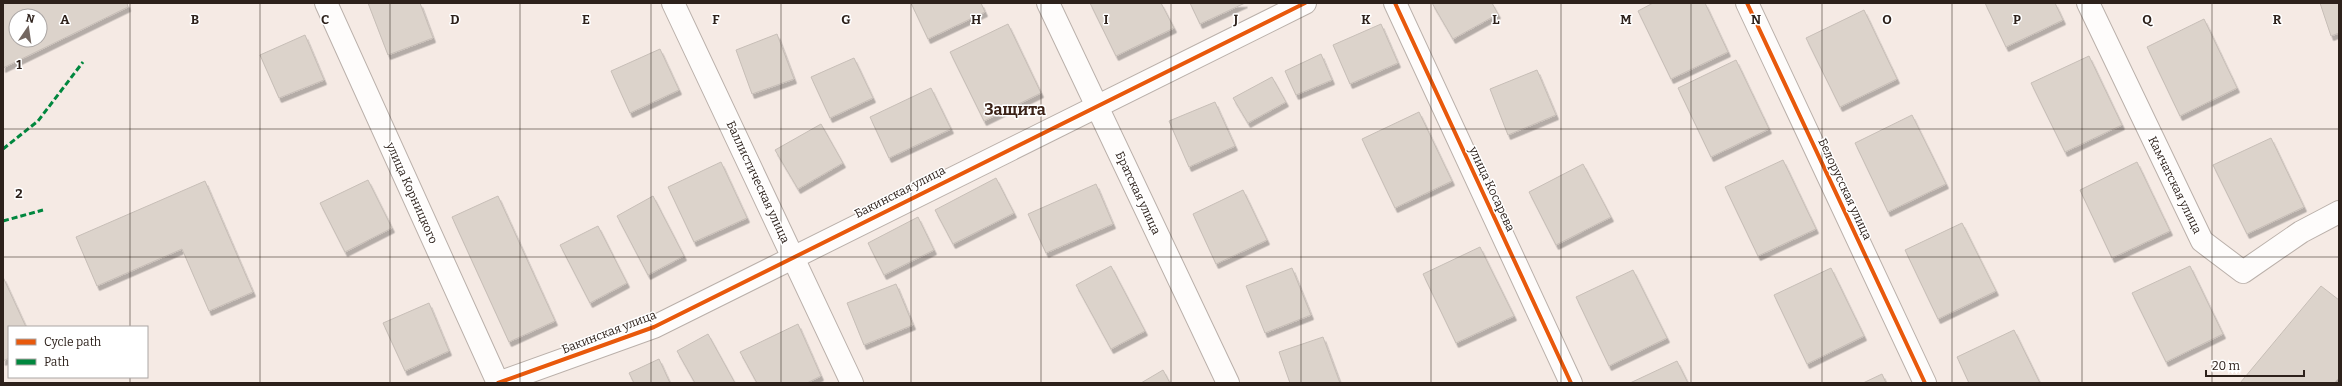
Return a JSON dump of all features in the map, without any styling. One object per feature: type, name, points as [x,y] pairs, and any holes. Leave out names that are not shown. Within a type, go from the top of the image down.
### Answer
[{"type":"street","name":"улица Корницкого","points":[[326,3],[498,383]]},
{"type":"street","name":"Баллистическая улица","points":[[673,3],[794,256],[852,383]]},
{"type":"street","name":"Братская улица","points":[[1048,3],[1228,383]]},
{"type":"street","name":"Бакинская улица","points":[[498,383],[654,327],[1305,3]]},
{"type":"street","name":"улица Косарева","points":[[1395,3],[1571,383]]},
{"type":"street","name":"Белорусская улица","points":[[1747,3],[1925,383]]},
{"type":"street","name":"Камчатская улица","points":[[2088,3],[2202,241],[2243,272],[2301,232],[2339,212]]},
{"type":"building","points":[[3,3],[127,3],[128,7],[48,46],[48,8],[8,8],[8,48],[44,48],[3,68]]},
{"type":"building","points":[[368,3],[420,3],[433,38],[388,55]]},
{"type":"building","points":[[911,3],[981,3],[985,12],[928,39]]},
{"type":"building","points":[[1090,3],[1161,3],[1174,28],[1116,56]]},
{"type":"building","points":[[1190,3],[1245,3],[1200,24]]},
{"type":"building","points":[[1432,3],[1492,3],[1498,14],[1453,39]]},
{"type":"building","points":[[1653,3],[1705,3],[1728,52],[1671,79],[1638,11]]},
{"type":"building","points":[[1985,3],[2055,3],[2063,20],[2006,47]]},
{"type":"building","points":[[2320,3],[2339,3],[2339,33],[2331,36]]},
{"type":"building","points":[[1864,10],[1897,79],[1840,107],[1806,38]]},
{"type":"building","points":[[2204,19],[2237,88],[2180,116],[2147,47]]},
{"type":"building","points":[[1008,24],[1041,93],[984,121],[950,52]]},
{"type":"building","points":[[1381,24],[1398,63],[1350,84],[1333,45]]},
{"type":"building","points":[[777,34],[794,79],[752,94],[736,50]]},
{"type":"building","points":[[305,35],[324,80],[279,98],[260,55]]},
{"type":"building","points":[[660,49],[679,90],[630,113],[611,71]]},
{"type":"building","points":[[1321,54],[1332,80],[1296,95],[1285,71]]},
{"type":"building","points":[[2089,56],[2122,125],[2065,152],[2031,83]]},
{"type":"building","points":[[854,58],[873,98],[830,118],[811,77]]},
{"type":"building","points":[[1736,60],[1769,129],[1711,157],[1678,88]]},
{"type":"building","points":[[1537,70],[1556,115],[1508,135],[1490,89]]},
{"type":"building","points":[[1272,77],[1286,102],[1248,123],[1233,98]]},
{"type":"building","points":[[931,88],[951,129],[889,158],[870,117]]},
{"type":"building","points":[[1215,102],[1235,146],[1189,167],[1169,121]]},
{"type":"building","points":[[1419,112],[1452,181],[1395,208],[1362,139]]},
{"type":"building","points":[[1912,115],[1946,184],[1888,212],[1855,143]]},
{"type":"building","points":[[821,124],[843,163],[798,189],[775,150]]},
{"type":"building","points":[[2271,138],[2304,207],[2247,234],[2213,165]]},
{"type":"building","points":[[1783,160],[1816,229],[1758,256],[1725,187]]},
{"type":"building","points":[[721,162],[747,218],[694,242],[668,187]]},
{"type":"building","points":[[2137,162],[2170,231],[2112,258],[2080,190]]},
{"type":"building","points":[[1583,164],[1611,217],[1556,245],[1529,192]]},
{"type":"building","points":[[996,178],[1014,213],[953,244],[935,210]]},
{"type":"building","points":[[368,180],[392,228],[345,252],[320,203]]},
{"type":"building","points":[[205,181],[253,292],[209,311],[182,249],[97,286],[76,237]]},
{"type":"building","points":[[1096,184],[1113,224],[1046,253],[1028,214]]},
{"type":"building","points":[[1243,190],[1267,240],[1216,264],[1193,214]]},
{"type":"building","points":[[498,196],[555,321],[509,342],[452,217]]},
{"type":"building","points":[[653,196],[684,256],[648,275],[617,216]]},
{"type":"building","points":[[918,217],[934,250],[884,275],[868,243]]},
{"type":"building","points":[[1962,223],[1996,291],[1938,319],[1905,250]]},
{"type":"building","points":[[598,226],[627,283],[590,303],[560,245]]},
{"type":"building","points":[[1480,247],[1514,316],[1456,343],[1423,274]]},
{"type":"building","points":[[1111,266],[1145,331],[1111,349],[1076,285]]},
{"type":"building","points":[[2190,266],[2223,334],[2166,362],[2132,293]]},
{"type":"building","points":[[1292,268],[1311,315],[1265,333],[1246,286]]},
{"type":"building","points":[[1831,268],[1864,336],[1807,364],[1774,295]]},
{"type":"building","points":[[1633,270],[1667,338],[1609,366],[1576,297]]},
{"type":"building","points":[[3,277],[26,326],[8,326],[8,358],[3,361]]},
{"type":"building","points":[[896,284],[913,325],[864,345],[847,303]]},
{"type":"building","points":[[2321,286],[2339,300],[2339,378],[2334,383],[2240,383]]},
{"type":"building","points":[[429,303],[449,351],[405,371],[383,323]]},
{"type":"building","points":[[798,324],[821,376],[807,383],[757,383],[740,352]]},
{"type":"building","points":[[2014,330],[2040,383],[1969,383],[1957,357]]},
{"type":"building","points":[[708,334],[735,383],[695,383],[677,351]]},
{"type":"building","points":[[1323,337],[1340,383],[1290,383],[1279,352]]},
{"type":"building","points":[[659,359],[670,383],[634,383],[629,373]]},
{"type":"building","points":[[1677,361],[1688,383],[1630,383]]},
{"type":"building","points":[[1163,370],[1170,383],[1141,383]]},
{"type":"building","points":[[1882,374],[1886,383],[1863,383]]},
{"type":"marked path","points":[[3,149],[38,121],[83,62]]},
{"type":"marked path","points":[[3,221],[43,210]]},
{"type":"cycle path","points":[[498,383],[654,327],[1305,3]]},
{"type":"cycle path","points":[[1395,3],[1571,383]]},
{"type":"cycle path","points":[[1747,3],[1925,383]]},
{"type":"district","name":"Защита","points":[[1015,109]]}]
